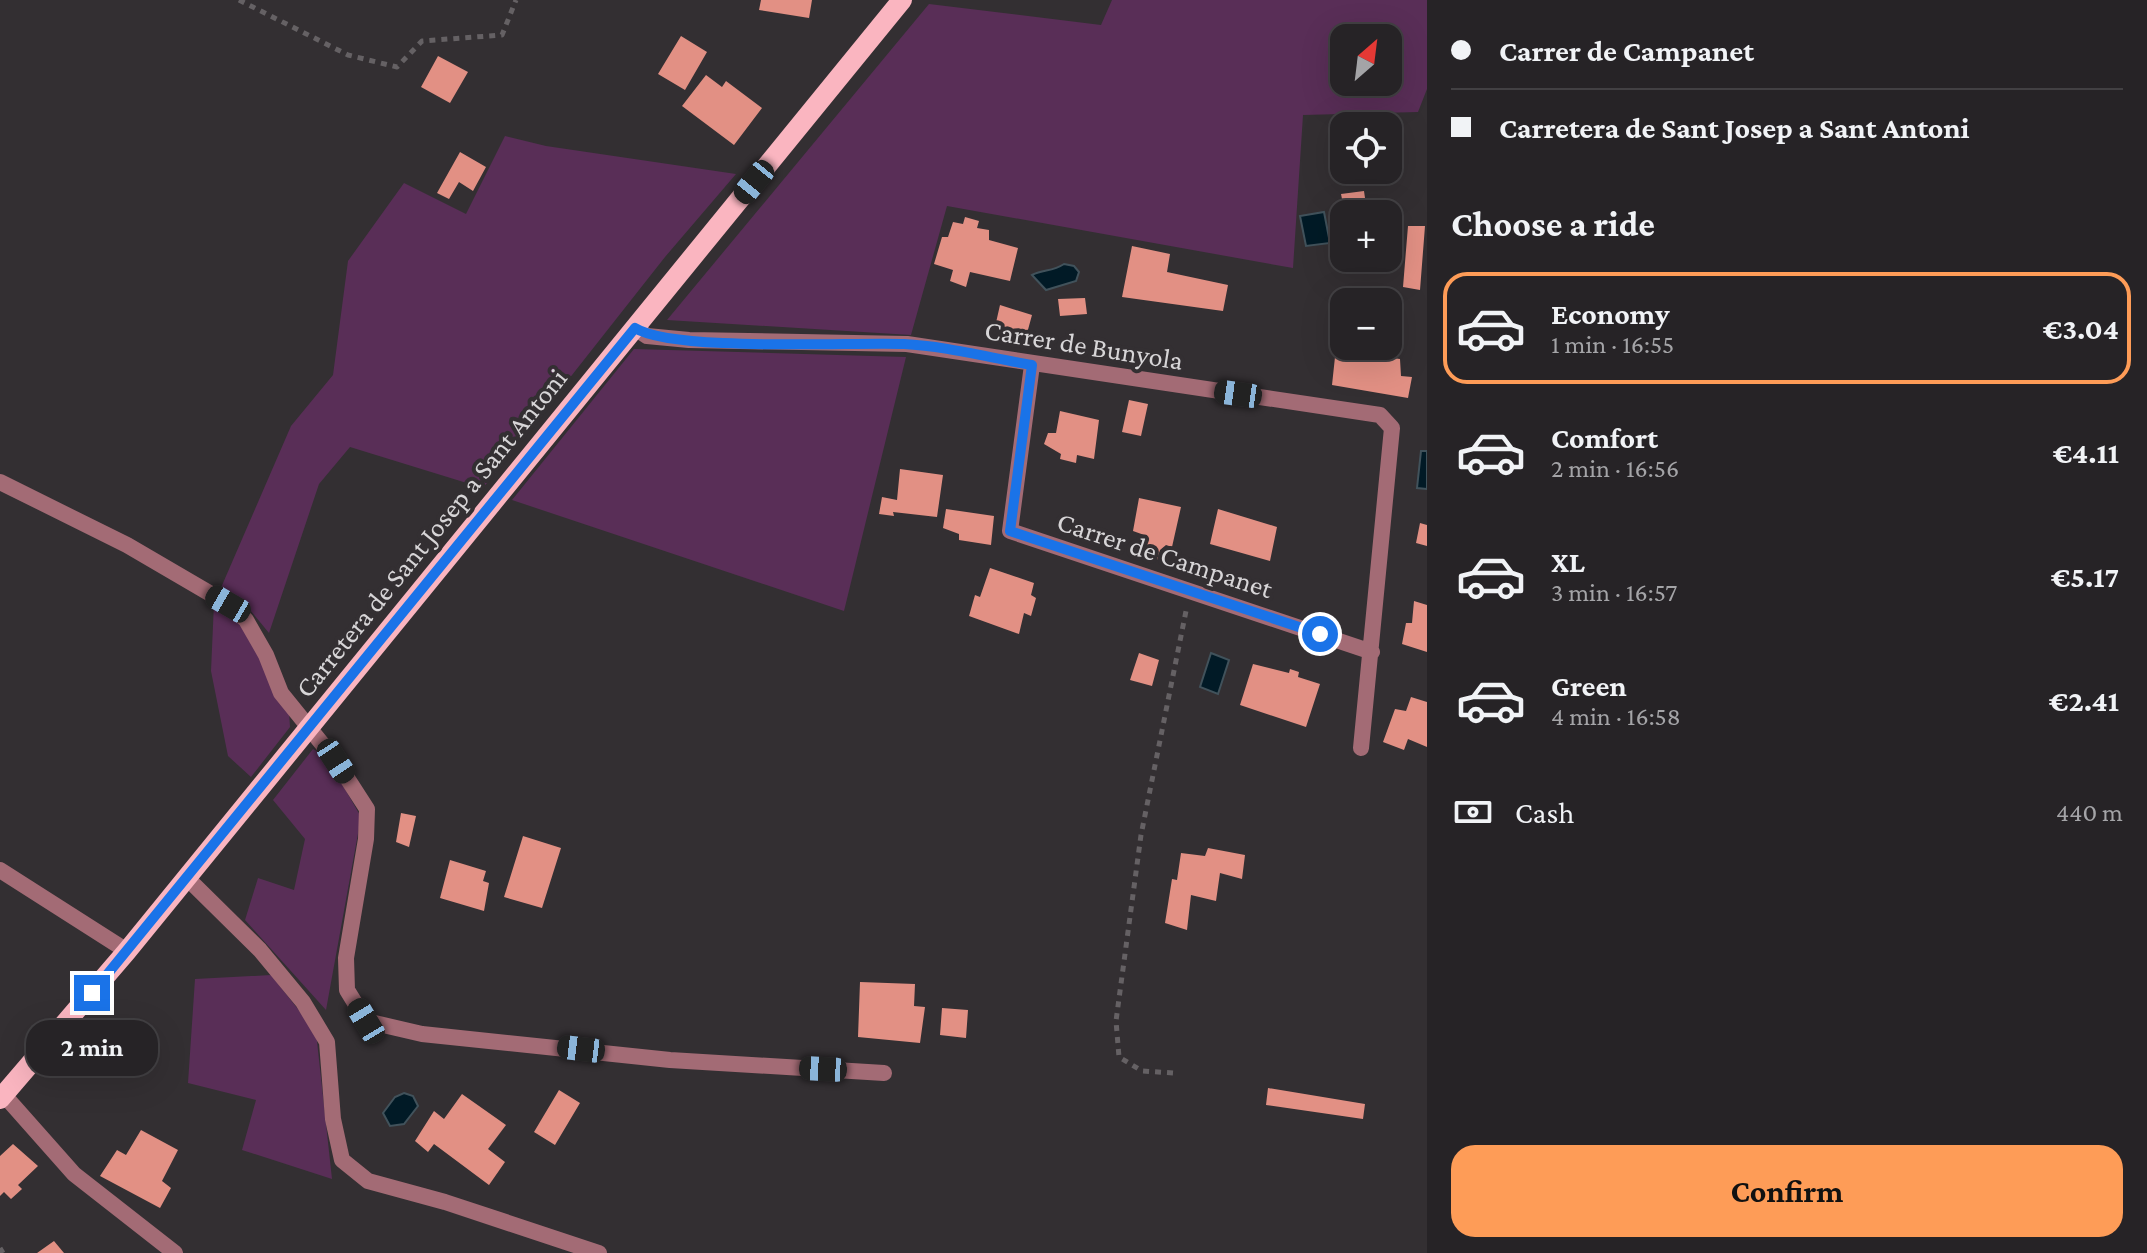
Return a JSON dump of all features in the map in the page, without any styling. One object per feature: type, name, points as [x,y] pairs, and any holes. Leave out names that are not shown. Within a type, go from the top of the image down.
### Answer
[{"type":"main road","name":"Carretera de Sant Josep a Sant Antoni","points":[[2,1097],[127,951],[902,0]]},
{"type":"street","name":"Carrer de Bunyola","points":[[635,328],[647,336],[689,340],[907,344],[1380,415],[1392,428],[1361,748]]},
{"type":"street","name":"Carrer de Campanet","points":[[1032,365],[1010,531],[1372,652]]},
{"type":"street","points":[[0,482],[127,545],[228,604],[246,620],[266,655],[281,693],[309,726],[367,809],[366,839],[346,958],[347,990],[366,1021],[422,1034],[670,1060],[884,1073]]},
{"type":"street","points":[[0,870],[127,951]]},
{"type":"street","points":[[186,877],[260,950],[303,1002],[327,1042],[333,1119],[342,1160],[368,1181],[445,1202],[599,1253]]},
{"type":"street","points":[[2,1097],[74,1174],[175,1253]]},
{"type":"path","points":[[239,0],[348,55],[397,67],[422,41],[502,35],[516,0]]},
{"type":"path","points":[[1173,1073],[1142,1071],[1119,1057],[1116,1021],[1141,835],[1190,590]]},
{"type":"shaded area","points":[[1112,0],[1427,0],[1427,89],[1418,112],[1303,115],[1293,268],[947,206],[911,335],[667,320],[929,4],[1101,25]]},
{"type":"shaded area","points":[[505,136],[546,146],[736,174],[665,257],[483,488],[350,447],[319,484],[269,633],[250,610],[220,590],[291,426],[333,375],[348,261],[404,183],[466,214]]},
{"type":"shaded area","points":[[634,349],[906,357],[844,611],[512,500]]},
{"type":"shaded area","points":[[214,603],[247,629],[289,712],[290,727],[251,777],[228,756],[211,671]]},
{"type":"shaded area","points":[[313,749],[326,756],[361,817],[326,1010],[245,920],[258,878],[294,890],[305,839],[273,800]]},
{"type":"shaded area","points":[[271,975],[316,1032],[332,1179],[242,1150],[256,1100],[188,1083],[195,979]]},
{"type":"water","points":[[1324,212],[1330,243],[1306,246],[1300,216]]},
{"type":"water","points":[[1064,264],[1074,266],[1079,272],[1076,281],[1046,290],[1032,275],[1056,268]]},
{"type":"water","points":[[1421,451],[1427,451],[1427,489],[1417,488]]},
{"type":"water","points":[[1211,653],[1229,660],[1218,694],[1200,687]]},
{"type":"water","points":[[404,1093],[413,1096],[418,1106],[404,1124],[390,1126],[383,1113],[395,1097]]},
{"type":"building","points":[[761,0],[812,0],[809,18],[759,10]]},
{"type":"building","points":[[681,36],[707,52],[685,90],[658,74]]},
{"type":"building","points":[[438,56],[468,72],[450,103],[421,87]]},
{"type":"building","points":[[706,75],[722,87],[726,81],[762,108],[734,145],[682,106]]},
{"type":"building","points":[[460,152],[486,167],[473,191],[459,182],[449,199],[437,193]]},
{"type":"building","points":[[1364,191],[1365,200],[1342,200],[1341,194]]},
{"type":"building","points":[[965,217],[979,221],[977,228],[989,230],[989,240],[1018,248],[1010,281],[970,272],[966,287],[950,281],[953,270],[934,264],[942,237],[948,237],[953,222],[963,224]]},
{"type":"building","points":[[1408,226],[1425,226],[1420,290],[1403,287]]},
{"type":"building","points":[[1132,246],[1170,254],[1167,272],[1228,285],[1223,311],[1122,297]]},
{"type":"building","points":[[1085,298],[1087,314],[1060,316],[1058,299]]},
{"type":"building","points":[[1000,305],[1032,315],[1026,337],[995,327]]},
{"type":"building","points":[[1335,360],[1400,360],[1401,376],[1412,377],[1408,398],[1332,385]]},
{"type":"building","points":[[1129,400],[1148,404],[1141,436],[1122,432]]},
{"type":"building","points":[[1060,411],[1099,420],[1094,459],[1077,455],[1076,463],[1060,459],[1061,454],[1044,444],[1048,433],[1056,433]]},
{"type":"building","points":[[900,469],[943,475],[937,517],[893,512],[894,516],[879,514],[882,497],[897,500]]},
{"type":"building","points":[[1139,498],[1181,507],[1172,547],[1166,545],[1160,550],[1157,560],[1143,557],[1147,536],[1133,531]]},
{"type":"building","points":[[946,509],[994,516],[991,545],[959,540],[959,534],[943,528]]},
{"type":"building","points":[[1218,509],[1277,527],[1270,561],[1210,544]]},
{"type":"building","points":[[1420,523],[1427,525],[1427,546],[1416,543]]},
{"type":"building","points":[[990,568],[1034,583],[1031,595],[1036,598],[1031,616],[1024,613],[1019,634],[969,616],[975,595],[980,597]]},
{"type":"building","points":[[1414,601],[1427,605],[1427,652],[1402,644],[1406,623],[1412,623]]},
{"type":"building","points":[[1139,653],[1159,660],[1152,686],[1130,680]]},
{"type":"building","points":[[1253,664],[1289,673],[1290,669],[1299,672],[1298,677],[1320,684],[1306,727],[1240,705]]},
{"type":"building","points":[[1411,697],[1427,702],[1427,747],[1408,739],[1404,750],[1383,742],[1395,709],[1406,711]]},
{"type":"building","points":[[401,813],[416,816],[409,847],[396,842]]},
{"type":"building","points":[[523,836],[561,848],[542,908],[504,897]]},
{"type":"building","points":[[1208,848],[1245,855],[1242,879],[1220,873],[1216,901],[1191,895],[1187,930],[1165,923],[1172,879],[1177,880],[1181,853],[1205,856]]},
{"type":"building","points":[[450,860],[486,871],[483,881],[489,883],[484,911],[440,898]]},
{"type":"building","points":[[860,982],[915,984],[914,1006],[925,1007],[920,1043],[858,1037]]},
{"type":"building","points":[[942,1008],[968,1010],[966,1038],[940,1035]]},
{"type":"building","points":[[1268,1088],[1365,1104],[1363,1119],[1266,1105]]},
{"type":"building","points":[[559,1090],[580,1103],[555,1145],[534,1132]]},
{"type":"building","points":[[462,1094],[506,1125],[488,1149],[505,1162],[489,1185],[434,1144],[428,1152],[415,1141],[434,1111],[444,1119]]},
{"type":"building","points":[[141,1130],[178,1150],[162,1181],[171,1188],[160,1208],[100,1176],[117,1150],[126,1155]]},
{"type":"building","points":[[13,1144],[38,1166],[18,1185],[22,1189],[11,1199],[4,1192],[0,1196],[0,1156]]},
{"type":"building","points":[[54,1241],[64,1253],[37,1253]]},
{"type":"route","points":[[92,993],[635,328],[647,336],[689,340],[907,344],[1032,365],[1010,531],[1320,634]]}]
